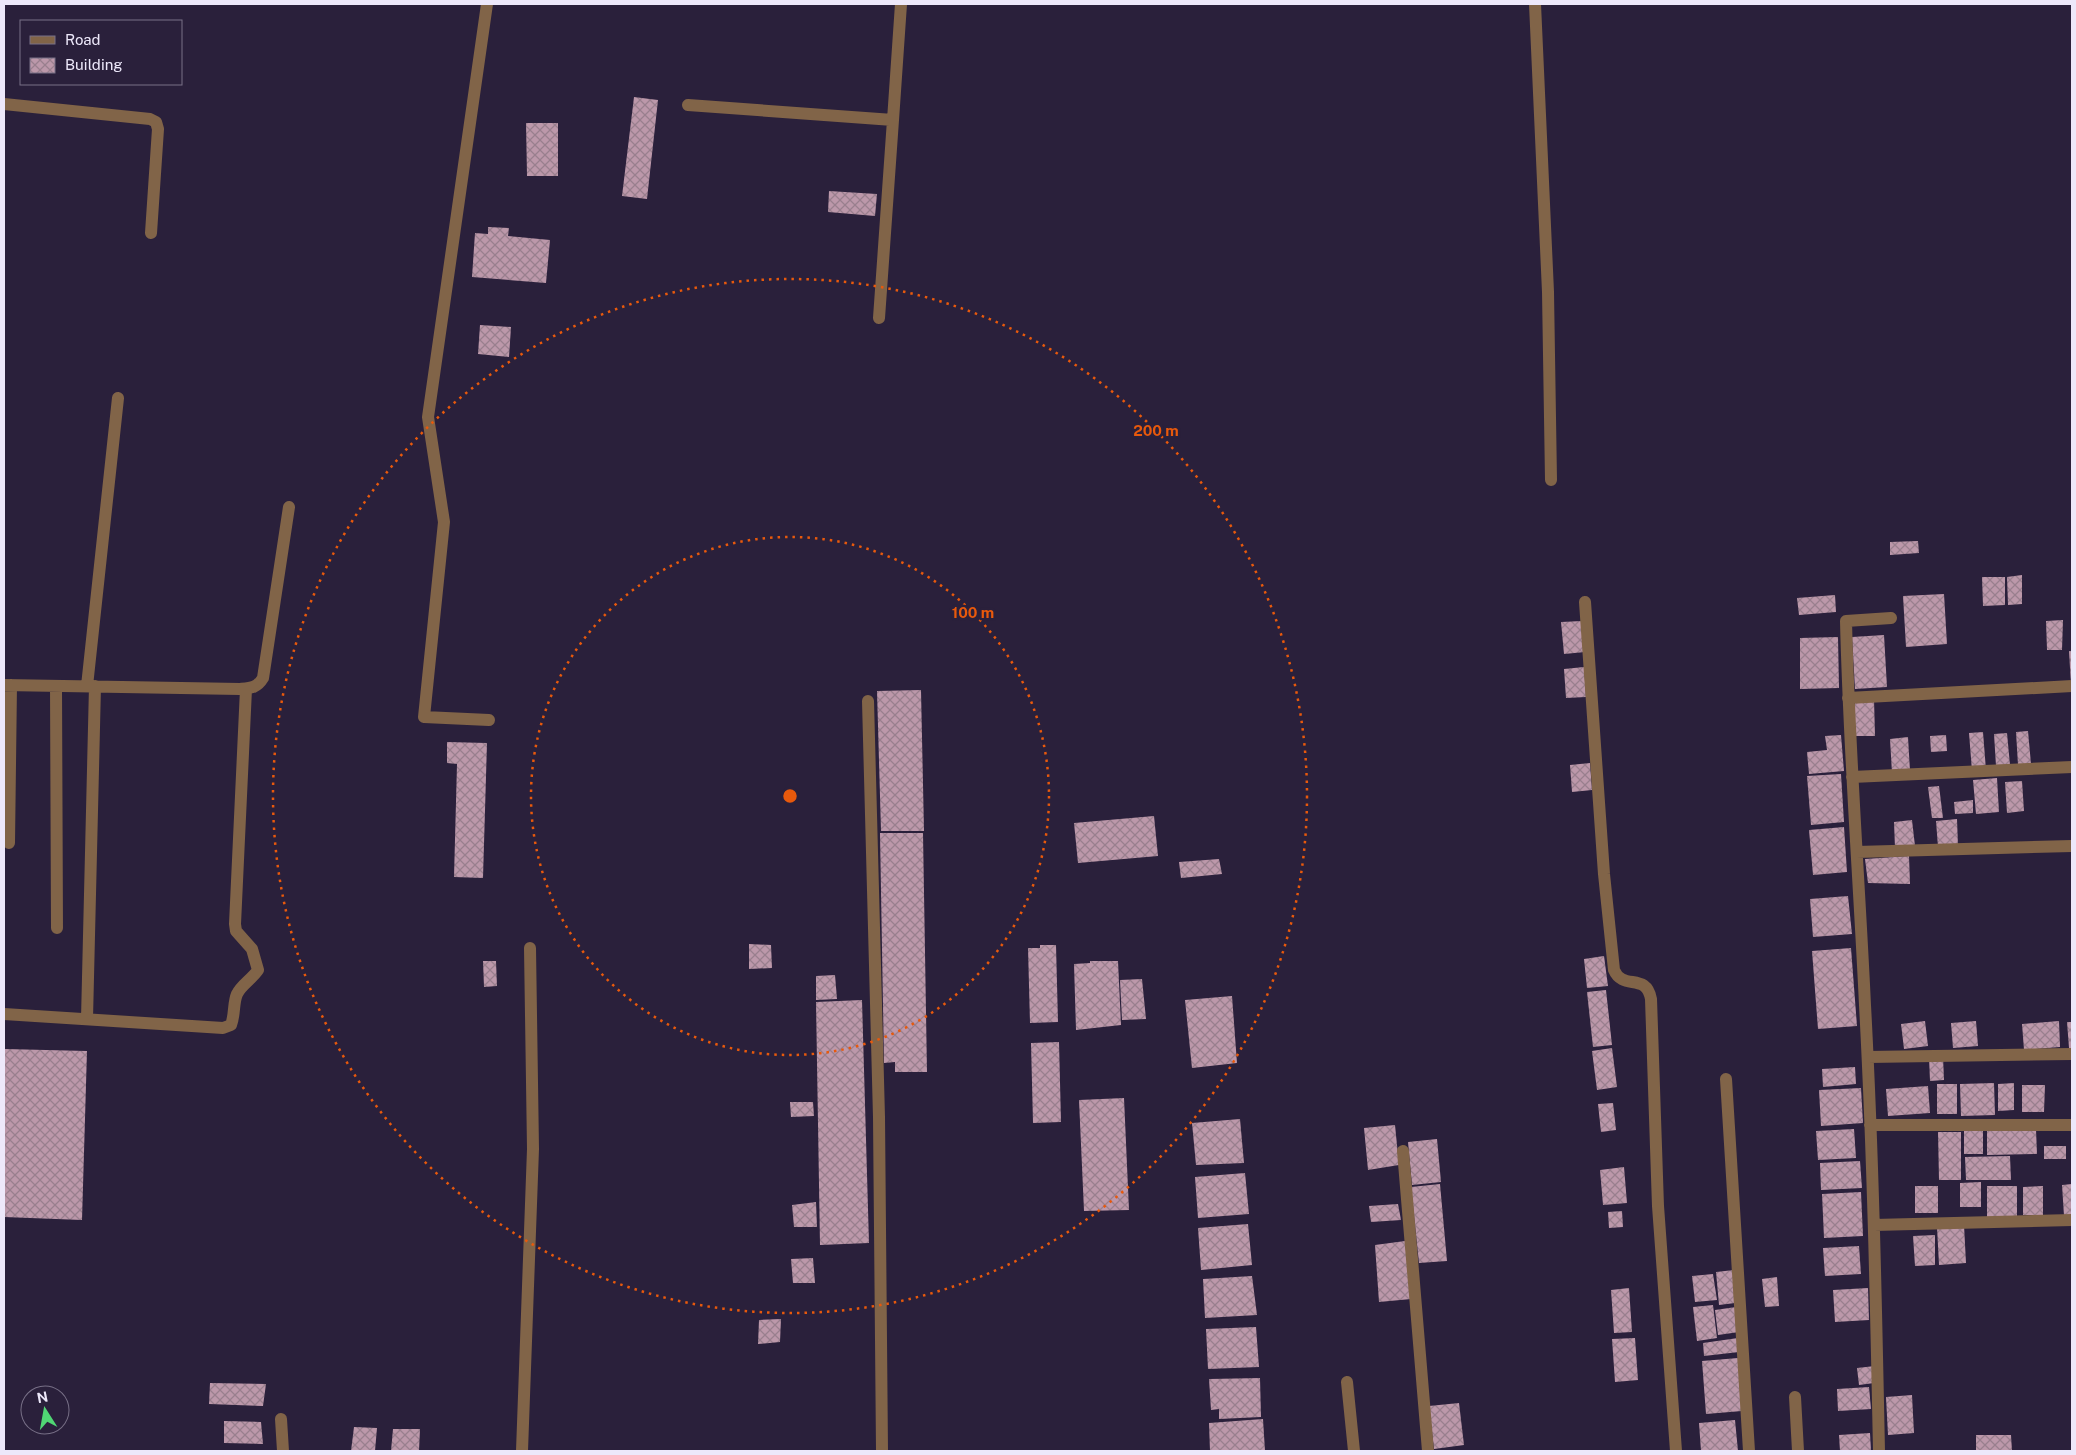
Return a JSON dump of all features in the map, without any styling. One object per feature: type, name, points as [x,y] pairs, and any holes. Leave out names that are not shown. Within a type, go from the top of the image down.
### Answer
[{"type":"street","points":[[487,4],[428,417],[444,522],[424,717],[489,720]]},
{"type":"street","points":[[879,318],[901,4]]},
{"type":"street","points":[[1535,4],[1548,292],[1551,480]]},
{"type":"street","points":[[4,104],[150,119],[156,122],[158,129],[151,233]]},
{"type":"street","points":[[688,105],[893,120]]},
{"type":"street","points":[[86,1019],[91,686],[118,398]]},
{"type":"street","points":[[9,843],[7,685],[246,688],[259,685],[262,678],[289,507]]},
{"type":"street","points":[[1585,602],[1604,874],[1614,970],[1621,980],[1644,984],[1650,990],[1651,999],[1658,1206],[1676,1451]]},
{"type":"street","points":[[1879,1451],[1868,1057],[1848,698],[1846,622],[1891,618]]},
{"type":"street","points":[[56,686],[57,928]]},
{"type":"street","points":[[1848,698],[2072,686]]},
{"type":"street","points":[[4,1014],[222,1028],[231,1026],[235,1017],[236,995],[241,987],[252,979],[258,970],[252,949],[236,931],[235,924],[246,688]]},
{"type":"street","points":[[868,701],[879,1117],[882,1451]]},
{"type":"street","points":[[1852,777],[2072,767]]},
{"type":"street","points":[[1857,852],[2072,846]]},
{"type":"street","points":[[522,1451],[533,1149],[530,948]]},
{"type":"street","points":[[1868,1057],[2072,1054]]},
{"type":"street","points":[[1726,1079],[1749,1451]]},
{"type":"street","points":[[1870,1125],[2072,1125]]},
{"type":"street","points":[[1403,1152],[1428,1451]]},
{"type":"street","points":[[1874,1225],[2072,1220]]},
{"type":"street","points":[[1347,1382],[1354,1451]]},
{"type":"street","points":[[1795,1397],[1798,1451]]},
{"type":"street","points":[[280,1419],[283,1451]]},
{"type":"building","points":[[634,97],[658,100],[647,199],[622,196]]},
{"type":"building","points":[[526,123],[558,123],[558,176],[527,176]]},
{"type":"building","points":[[829,191],[877,194],[875,216],[828,212]]},
{"type":"building","points":[[488,227],[509,228],[508,236],[550,240],[546,283],[472,277],[475,233],[488,234]]},
{"type":"building","points":[[480,325],[511,327],[509,357],[478,354]]},
{"type":"building","points":[[1918,541],[1919,553],[1890,555],[1890,542]]},
{"type":"building","points":[[2022,575],[2022,604],[2008,605],[2007,577]]},
{"type":"building","points":[[1982,577],[2005,577],[2005,605],[1983,606]]},
{"type":"building","points":[[1944,594],[1947,644],[1906,647],[1903,596]]},
{"type":"building","points":[[1835,595],[1836,612],[1799,615],[1797,598]]},
{"type":"building","points":[[2063,620],[2062,650],[2047,650],[2046,621]]},
{"type":"building","points":[[1582,621],[1585,652],[1564,654],[1561,622]]},
{"type":"building","points":[[1884,635],[1887,687],[1855,689],[1852,637]]},
{"type":"building","points":[[1838,637],[1839,688],[1800,689],[1800,638]]},
{"type":"building","points":[[2069,651],[2072,651],[2072,685],[2071,685]]},
{"type":"building","points":[[1584,667],[1586,697],[1566,698],[1564,669]]},
{"type":"building","points":[[921,690],[924,831],[881,831],[877,691]]},
{"type":"building","points":[[1874,699],[1875,736],[1855,736],[1855,700]]},
{"type":"building","points":[[2028,731],[2031,764],[2018,765],[2016,732]]},
{"type":"building","points":[[1983,732],[1986,770],[1972,771],[1969,733]]},
{"type":"building","points":[[2007,733],[2010,765],[1996,766],[1994,734]]},
{"type":"building","points":[[1841,735],[1844,771],[1809,774],[1807,752],[1827,750],[1825,736]]},
{"type":"building","points":[[1946,735],[1947,751],[1931,752],[1930,736]]},
{"type":"building","points":[[1908,737],[1910,771],[1892,773],[1890,739]]},
{"type":"building","points":[[447,742],[487,743],[483,878],[454,877],[457,764],[447,763]]},
{"type":"building","points":[[1590,763],[1592,790],[1572,792],[1570,765]]},
{"type":"building","points":[[1841,774],[1844,822],[1811,825],[1807,776]]},
{"type":"building","points":[[1997,778],[1999,812],[1976,814],[1973,780]]},
{"type":"building","points":[[2022,781],[2024,811],[2007,813],[2005,782]]},
{"type":"building","points":[[1939,786],[1943,818],[1932,818],[1928,787]]},
{"type":"building","points":[[1973,800],[1973,813],[1955,814],[1954,802]]},
{"type":"building","points":[[1154,816],[1158,856],[1078,863],[1074,823]]},
{"type":"building","points":[[1957,819],[1958,846],[1938,847],[1936,821]]},
{"type":"building","points":[[1912,820],[1915,846],[1895,848],[1894,822]]},
{"type":"building","points":[[1844,827],[1847,872],[1813,875],[1809,830]]},
{"type":"building","points":[[880,833],[923,833],[927,1072],[895,1072],[895,1062],[884,1063]]},
{"type":"building","points":[[1909,856],[1910,884],[1868,883],[1865,859]]},
{"type":"building","points":[[1219,859],[1222,874],[1181,878],[1179,862]]},
{"type":"building","points":[[1848,896],[1852,934],[1813,937],[1810,899]]},
{"type":"building","points":[[749,944],[771,945],[772,968],[749,969]]},
{"type":"building","points":[[1040,945],[1056,945],[1058,1022],[1030,1023],[1028,948],[1040,948]]},
{"type":"building","points":[[1851,948],[1857,1026],[1818,1029],[1812,951]]},
{"type":"building","points":[[1604,956],[1608,986],[1587,988],[1584,959]]},
{"type":"building","points":[[483,961],[496,961],[497,986],[484,987]]},
{"type":"building","points":[[1090,961],[1118,961],[1121,1025],[1076,1030],[1074,964],[1090,963]]},
{"type":"building","points":[[835,975],[837,999],[816,1000],[816,976]]},
{"type":"building","points":[[1142,979],[1146,1019],[1122,1020],[1120,980]]},
{"type":"building","points":[[1606,990],[1612,1045],[1593,1047],[1587,992]]},
{"type":"building","points":[[1232,996],[1237,1063],[1192,1068],[1185,1000]]},
{"type":"building","points":[[862,1000],[869,1243],[820,1245],[816,1002]]},
{"type":"building","points":[[1925,1021],[1928,1046],[1904,1049],[1901,1024]]},
{"type":"building","points":[[1976,1021],[1978,1046],[1953,1048],[1951,1023]]},
{"type":"building","points":[[2059,1021],[2060,1047],[2024,1050],[2022,1024]]},
{"type":"building","points":[[2067,1022],[2072,1022],[2072,1048],[2069,1048]]},
{"type":"building","points":[[1059,1042],[1061,1122],[1033,1123],[1031,1043]]},
{"type":"building","points":[[1612,1048],[1617,1087],[1597,1090],[1592,1051]]},
{"type":"building","points":[[5,1049],[87,1051],[82,1220],[4,1217]]},
{"type":"building","points":[[1943,1056],[1944,1080],[1930,1081],[1929,1057]]},
{"type":"building","points":[[1855,1067],[1856,1084],[1823,1087],[1822,1069]]},
{"type":"building","points":[[1994,1083],[1995,1115],[1961,1116],[1960,1084]]},
{"type":"building","points":[[2014,1083],[2014,1110],[1998,1111],[1998,1084]]},
{"type":"building","points":[[1937,1084],[1957,1084],[1957,1114],[1937,1114]]},
{"type":"building","points":[[2022,1085],[2045,1085],[2044,1112],[2022,1112]]},
{"type":"building","points":[[1928,1086],[1930,1113],[1888,1116],[1886,1089]]},
{"type":"building","points":[[1861,1088],[1863,1123],[1821,1126],[1819,1090]]},
{"type":"building","points":[[1124,1098],[1129,1210],[1084,1211],[1079,1100]]},
{"type":"building","points":[[790,1102],[813,1102],[814,1116],[791,1117]]},
{"type":"building","points":[[1613,1103],[1616,1130],[1601,1132],[1598,1104]]},
{"type":"building","points":[[1240,1119],[1244,1163],[1196,1165],[1192,1123]]},
{"type":"building","points":[[1395,1125],[1399,1165],[1368,1170],[1364,1128]]},
{"type":"building","points":[[1964,1125],[1983,1125],[1983,1154],[1964,1154]]},
{"type":"building","points":[[1854,1129],[1856,1158],[1818,1160],[1816,1131]]},
{"type":"building","points":[[2036,1129],[2037,1154],[1987,1155],[1987,1130]]},
{"type":"building","points":[[1938,1132],[1961,1132],[1961,1180],[1939,1180]]},
{"type":"building","points":[[1437,1139],[1441,1182],[1412,1185],[1408,1142]]},
{"type":"building","points":[[2044,1146],[2066,1146],[2066,1159],[2044,1159]]},
{"type":"building","points":[[2010,1156],[2011,1180],[1966,1180],[1965,1157]]},
{"type":"building","points":[[1860,1161],[1862,1188],[1821,1190],[1820,1163]]},
{"type":"building","points":[[1624,1167],[1627,1203],[1603,1205],[1600,1170]]},
{"type":"building","points":[[1245,1173],[1249,1214],[1198,1218],[1195,1177]]},
{"type":"building","points":[[1981,1182],[1981,1207],[1960,1207],[1960,1183]]},
{"type":"building","points":[[1440,1184],[1447,1261],[1419,1263],[1411,1187]]},
{"type":"building","points":[[2072,1184],[2072,1216],[2064,1216],[2062,1185]]},
{"type":"building","points":[[1915,1186],[1938,1186],[1938,1213],[1915,1213]]},
{"type":"building","points":[[1987,1186],[2017,1186],[2017,1217],[1987,1217]]},
{"type":"building","points":[[2043,1186],[2043,1215],[2023,1215],[2023,1187]]},
{"type":"building","points":[[1861,1192],[1863,1236],[1824,1238],[1822,1194]]},
{"type":"building","points":[[816,1202],[817,1227],[794,1227],[792,1205]]},
{"type":"building","points":[[1398,1204],[1401,1220],[1371,1222],[1369,1206]]},
{"type":"building","points":[[1622,1211],[1623,1227],[1609,1228],[1608,1212]]},
{"type":"building","points":[[1248,1224],[1252,1265],[1201,1270],[1198,1228]]},
{"type":"building","points":[[1964,1225],[1966,1263],[1939,1265],[1937,1227]]},
{"type":"building","points":[[1935,1235],[1935,1265],[1915,1266],[1913,1236]]},
{"type":"building","points":[[1405,1241],[1411,1299],[1379,1302],[1375,1245]]},
{"type":"building","points":[[1859,1246],[1861,1274],[1825,1276],[1823,1248]]},
{"type":"building","points":[[813,1258],[815,1283],[793,1283],[791,1259]]},
{"type":"building","points":[[1734,1270],[1735,1303],[1719,1305],[1716,1272]]},
{"type":"building","points":[[1713,1274],[1717,1300],[1695,1302],[1692,1276]]},
{"type":"building","points":[[1252,1276],[1257,1315],[1205,1318],[1203,1279]]},
{"type":"building","points":[[1777,1277],[1779,1306],[1765,1307],[1762,1279]]},
{"type":"building","points":[[1629,1288],[1632,1332],[1614,1333],[1611,1290]]},
{"type":"building","points":[[1868,1288],[1869,1320],[1835,1322],[1833,1290]]},
{"type":"building","points":[[1713,1305],[1717,1338],[1697,1341],[1693,1307]]},
{"type":"building","points":[[1736,1307],[1739,1332],[1718,1335],[1715,1310]]},
{"type":"building","points":[[781,1319],[780,1342],[758,1344],[759,1320]]},
{"type":"building","points":[[1256,1327],[1259,1367],[1208,1369],[1206,1329]]},
{"type":"building","points":[[1635,1338],[1638,1380],[1615,1382],[1612,1339]]},
{"type":"building","points":[[1738,1338],[1739,1352],[1704,1356],[1703,1343]]},
{"type":"building","points":[[1738,1358],[1742,1411],[1706,1414],[1702,1361]]},
{"type":"building","points":[[1875,1366],[1874,1383],[1859,1385],[1857,1368]]},
{"type":"building","points":[[1260,1378],[1261,1417],[1219,1419],[1219,1409],[1211,1410],[1209,1379]]},
{"type":"building","points":[[210,1383],[266,1384],[263,1406],[209,1404]]},
{"type":"building","points":[[1869,1387],[1871,1409],[1838,1411],[1837,1389]]},
{"type":"building","points":[[1912,1395],[1914,1433],[1888,1435],[1886,1397]]},
{"type":"building","points":[[1459,1403],[1464,1445],[1434,1449],[1429,1406]]},
{"type":"building","points":[[1263,1419],[1265,1451],[1210,1451],[1209,1423]]},
{"type":"building","points":[[1735,1420],[1738,1451],[1701,1451],[1699,1423]]},
{"type":"building","points":[[224,1421],[261,1422],[263,1444],[224,1443]]},
{"type":"building","points":[[354,1427],[377,1428],[375,1451],[351,1451]]},
{"type":"building","points":[[393,1429],[420,1429],[419,1451],[391,1451]]},
{"type":"building","points":[[1870,1433],[1871,1451],[1840,1451],[1839,1435]]},
{"type":"building","points":[[1976,1435],[2011,1435],[2012,1451],[1976,1451]]}]
